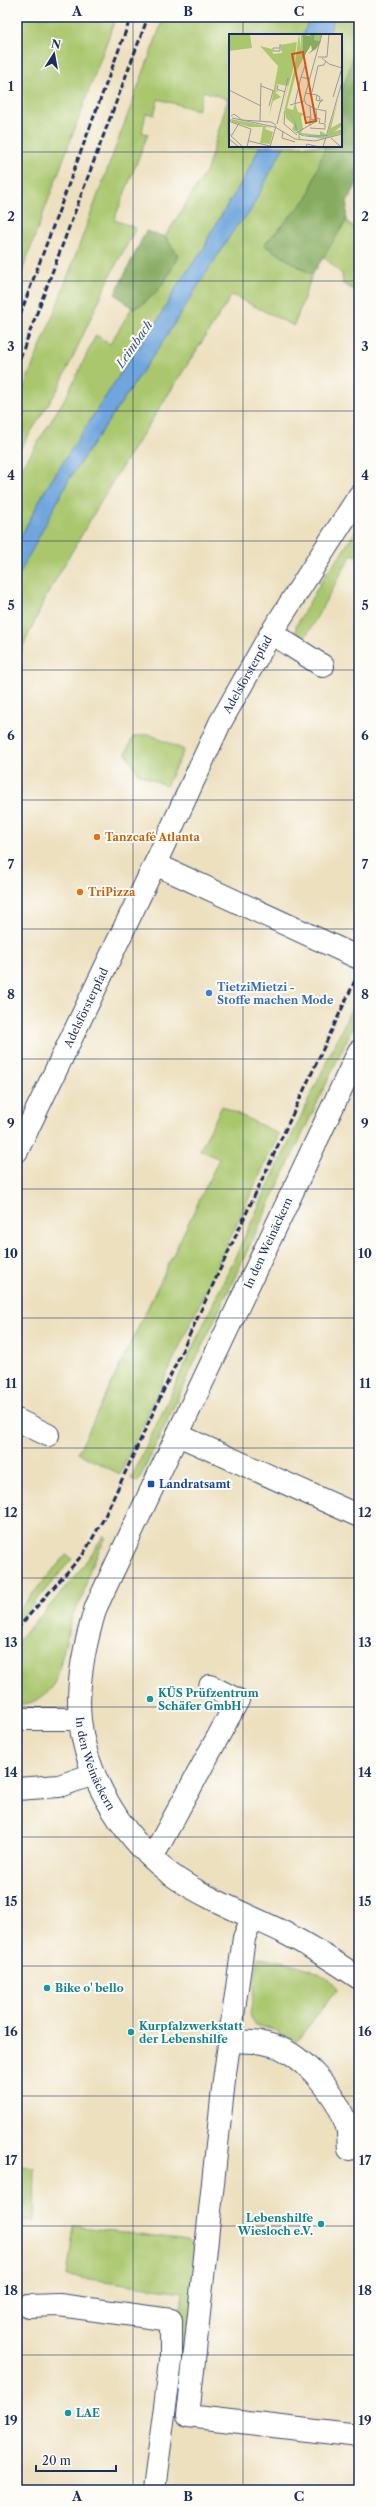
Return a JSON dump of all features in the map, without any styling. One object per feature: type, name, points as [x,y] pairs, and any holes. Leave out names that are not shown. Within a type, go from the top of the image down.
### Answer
[{"type":"street","name":"Adelsförsterpfad","points":[[17,1151],[155,864],[220,723],[271,633],[359,496]]},
{"type":"street","points":[[271,633],[323,666]]},
{"type":"street","points":[[155,864],[359,958]]},
{"type":"street","name":"In den Weinäckern","points":[[359,1051],[96,1607],[87,1634],[82,1664],[80,1719],[83,1742],[94,1774],[123,1823],[152,1858],[176,1878],[205,1895],[311,1947],[359,1978]]},
{"type":"street","points":[[17,1420],[48,1435]]},
{"type":"street","points":[[178,1435],[359,1516]]},
{"type":"street","points":[[152,1858],[238,1700],[210,1686]]},
{"type":"street","points":[[17,1719],[80,1719]]},
{"type":"street","points":[[17,1789],[59,1786],[94,1774]]},
{"type":"street","points":[[252,1918],[244,1938],[230,2041],[188,2416],[359,2436]]},
{"type":"street","points":[[230,2041],[268,2044],[295,2057],[318,2077],[338,2105],[347,2128],[349,2149]]},
{"type":"street","points":[[28,2306],[58,2305],[171,2320],[171,2361],[154,2490]]},
{"type":"green space","points":[[17,17],[116,17],[17,285]]},
{"type":"green space","points":[[164,17],[310,17],[303,34],[229,34],[229,147],[260,147],[246,175],[209,236],[205,247],[180,281],[154,327],[131,357],[44,492],[17,544],[17,476],[67,395],[96,335],[110,344],[132,308],[143,305],[178,255],[165,237],[207,170],[228,99],[203,91],[198,110],[158,99],[154,115],[146,113],[142,132],[148,134],[114,220],[136,228],[113,270],[58,389],[17,454],[17,404],[54,313]]},
{"type":"green space","points":[[334,17],[359,17],[359,39],[342,92],[342,34],[329,34]]},
{"type":"green space","points":[[359,39],[359,179],[347,203],[346,221],[312,275],[264,245],[308,197],[325,147],[342,147],[342,92]]},
{"type":"green space","points":[[283,147],[325,147],[308,197],[264,245],[312,275],[294,326],[232,295],[114,479],[48,593],[17,659],[17,579],[43,527],[69,479],[164,340],[199,281],[235,228],[249,213]]},
{"type":"green space","points":[[346,221],[359,231],[359,292],[343,284],[342,274],[323,256]]},
{"type":"green space","points":[[146,231],[165,237],[178,255],[171,271],[155,294],[140,305],[132,308],[115,294]]},
{"type":"green space","points":[[359,525],[359,557],[352,554],[305,638],[296,632],[296,626],[325,575],[340,556]]},
{"type":"green space","points":[[149,734],[184,750],[166,786],[138,773],[126,753],[133,737]]},
{"type":"green space","points":[[357,997],[357,1010],[352,1029],[138,1482],[131,1479]]},
{"type":"green space","points":[[222,1106],[279,1134],[120,1474],[78,1453],[219,1159],[200,1150]]},
{"type":"green space","points":[[103,1536],[106,1537],[90,1569],[82,1599],[72,1616],[56,1682],[40,1698],[29,1703],[17,1705],[17,1641],[74,1578]]},
{"type":"green space","points":[[66,1555],[72,1559],[17,1623],[17,1612]]},
{"type":"green space","points":[[258,1957],[301,1966],[321,1975],[338,1988],[296,2042],[277,2031],[256,2025],[250,2016]]},
{"type":"green space","points":[[17,2165],[35,2168],[34,2221],[17,2219]]},
{"type":"green space","points":[[74,2226],[188,2240],[200,2250],[187,2357],[175,2355],[183,2292],[67,2276]]},
{"type":"water","points":[[310,17],[334,17],[329,34],[303,34]]},
{"type":"water","points":[[260,147],[283,147],[249,213],[235,228],[164,340],[69,479],[17,579],[17,544],[44,492],[131,357],[154,327],[180,281],[205,247],[209,236],[246,175]]},
{"type":"railway","points":[[17,323],[131,17]]},
{"type":"railway","points":[[17,366],[148,17]]},
{"type":"railway","points":[[17,1629],[84,1553],[103,1520],[359,972]]},
{"type":"place","name":"Tanzcafé Atlanta","points":[[97,837]]},
{"type":"place","name":"TriPizza","points":[[80,892]]},
{"type":"place","name":"TietziMietzi - Stoffe machen Mode","points":[[209,993]]},
{"type":"place","name":"Landratsamt","points":[[151,1484]]},
{"type":"place","name":"KÜS Prüfzentrum Schäfer GmbH","points":[[150,1699]]},
{"type":"place","name":"Bike o' bello","points":[[47,1988]]},
{"type":"place","name":"Kurpfalzwerkstatt der Lebenshilfe","points":[[131,2032]]},
{"type":"place","name":"Lebenshilfe Wiesloch e.V.","points":[[321,2224]]},
{"type":"place","name":"LAE","points":[[68,2413]]},
{"type":"water label","name":"Leimbach","points":[[134,344]]}]
